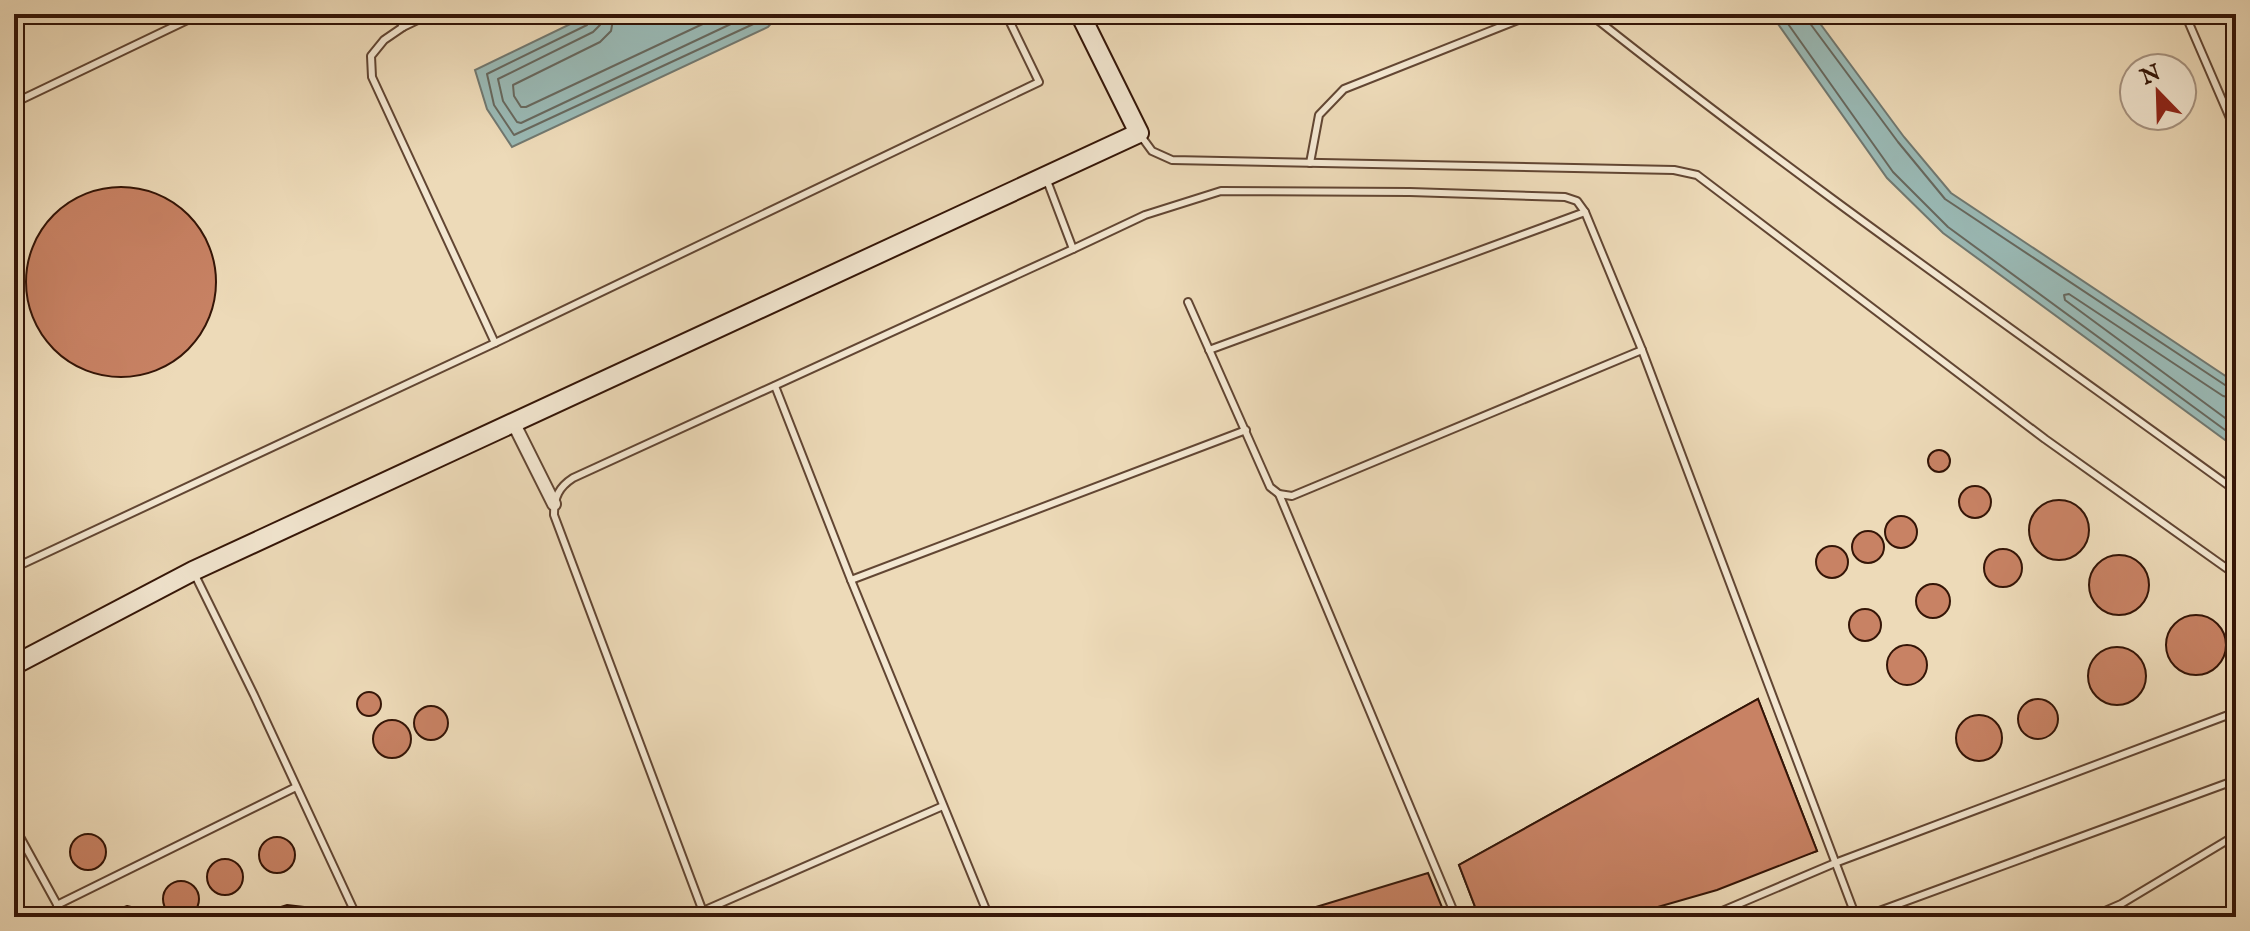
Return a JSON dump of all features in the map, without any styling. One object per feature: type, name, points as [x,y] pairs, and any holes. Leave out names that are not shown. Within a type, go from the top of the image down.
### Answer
[{"type":"street","points":[[14,665],[193,571],[1139,133],[1080,14]]},
{"type":"street","points":[[514,424],[554,504]]},
{"type":"lane","points":[[14,103],[200,14]]},
{"type":"lane","points":[[397,14],[403,27]]},
{"type":"lane","points":[[430,14],[384,40],[371,56],[372,77],[495,343]]},
{"type":"lane","points":[[14,568],[495,343],[1039,82],[1006,14]]},
{"type":"lane","points":[[1310,163],[1319,115],[1344,89],[1533,14]]},
{"type":"lane","points":[[1590,14],[1730,122],[2236,491]]},
{"type":"lane","points":[[2185,14],[2236,132]]},
{"type":"lane","points":[[1139,133],[1152,151],[1172,160],[1674,170],[1697,175],[2045,439],[2236,575]]},
{"type":"lane","points":[[1046,178],[1073,249]]},
{"type":"lane","points":[[943,806],[704,914],[554,515],[554,504],[563,484],[1145,215],[1221,191],[1565,197],[1577,201],[1585,212],[1642,350],[1856,917]]},
{"type":"lane","points":[[1209,350],[1585,212]]},
{"type":"lane","points":[[1188,302],[1270,487],[1279,494],[1292,496],[1642,350]]},
{"type":"lane","points":[[775,386],[989,917]]},
{"type":"lane","points":[[851,580],[1246,430]]},
{"type":"lane","points":[[1279,494],[1456,917]]},
{"type":"lane","points":[[193,571],[357,917]]},
{"type":"lane","points":[[1708,917],[1835,863],[2236,712]]},
{"type":"lane","points":[[1863,917],[2236,780]]},
{"type":"lane","points":[[57,905],[296,787]]},
{"type":"lane","points":[[14,826],[64,917]]},
{"type":"lane","points":[[2091,917],[2121,904],[2236,835]]},
{"type":"water","points":[[591,14],[780,14],[768,27],[512,147],[487,109],[475,70]]},
{"type":"water","points":[[1771,14],[1813,14],[1904,137],[1951,193],[2236,383],[2236,448],[1943,233],[1887,178]]},
{"type":"building","points":[[121,187],[157,194],[188,215],[209,246],[216,282],[209,318],[188,349],[157,370],[121,377],[85,370],[54,349],[33,318],[26,282],[33,246],[54,215],[85,194]]},
{"type":"building","points":[[1939,450],[1947,453],[1950,461],[1947,469],[1939,472],[1931,469],[1928,461],[1931,453]]},
{"type":"building","points":[[1975,486],[1986,491],[1991,502],[1986,513],[1975,518],[1964,513],[1959,502],[1964,491]]},
{"type":"building","points":[[2059,500],[2071,502],[2080,509],[2087,518],[2087,542],[2080,551],[2071,558],[2059,560],[2047,558],[2038,551],[2031,542],[2029,530],[2031,518],[2038,509],[2047,502]]},
{"type":"building","points":[[1901,516],[1912,521],[1917,532],[1912,543],[1901,548],[1890,543],[1885,532],[1890,521]]},
{"type":"building","points":[[1868,531],[1879,536],[1884,547],[1879,558],[1868,563],[1857,558],[1852,547],[1857,536]]},
{"type":"building","points":[[1832,546],[1843,551],[1848,562],[1843,573],[1832,578],[1821,573],[1816,562],[1821,551]]},
{"type":"building","points":[[2003,549],[2016,555],[2022,568],[2016,581],[2003,587],[1990,581],[1984,568],[1990,555]]},
{"type":"building","points":[[2119,555],[2140,564],[2149,585],[2140,606],[2119,615],[2098,606],[2089,585],[2098,564]]},
{"type":"building","points":[[1933,584],[1945,589],[1950,601],[1945,613],[1933,618],[1921,613],[1916,601],[1921,589]]},
{"type":"building","points":[[1865,609],[1877,613],[1881,625],[1877,637],[1865,641],[1853,637],[1849,625],[1853,613]]},
{"type":"building","points":[[2196,615],[2217,624],[2226,645],[2217,666],[2196,675],[2175,666],[2166,645],[2175,624]]},
{"type":"building","points":[[1907,645],[1921,651],[1927,665],[1921,679],[1907,685],[1893,679],[1887,665],[1893,651]]},
{"type":"building","points":[[2117,647],[2128,649],[2137,656],[2144,665],[2144,687],[2137,696],[2128,703],[2117,705],[2106,703],[2097,696],[2090,687],[2088,676],[2090,665],[2097,656],[2106,649]]},
{"type":"building","points":[[364,692],[374,692],[381,699],[381,709],[374,716],[364,716],[357,709],[357,699]]},
{"type":"building","points":[[1758,699],[1817,851],[1610,917],[1479,917],[1459,865]]},
{"type":"building","points":[[1758,699],[1817,851],[1717,890],[1623,917],[1479,917],[1459,865]]},
{"type":"building","points":[[2038,699],[2052,705],[2058,719],[2052,733],[2038,739],[2024,733],[2018,719],[2024,705]]},
{"type":"building","points":[[431,706],[443,711],[448,723],[443,735],[431,740],[419,735],[414,723],[419,711]]},
{"type":"building","points":[[1979,715],[1995,722],[2002,738],[1995,754],[1979,761],[1963,754],[1956,738],[1963,722]]},
{"type":"building","points":[[392,720],[405,726],[411,739],[405,752],[392,758],[379,752],[373,739],[379,726]]},
{"type":"building","points":[[88,834],[101,839],[106,852],[101,865],[88,870],[75,865],[70,852],[75,839]]},
{"type":"building","points":[[277,837],[290,842],[295,855],[290,868],[277,873],[264,868],[259,855],[264,842]]},
{"type":"building","points":[[225,859],[238,864],[243,877],[238,890],[225,895],[212,890],[207,877],[212,864]]},
{"type":"building","points":[[1428,873],[1446,917],[1283,917]]},
{"type":"building","points":[[181,881],[194,886],[199,899],[194,912],[181,917],[168,912],[163,899],[168,886]]},
{"type":"building","points":[[287,905],[304,907],[316,917],[267,917]]},
{"type":"building","points":[[127,906],[139,909],[145,917],[112,917]]}]
